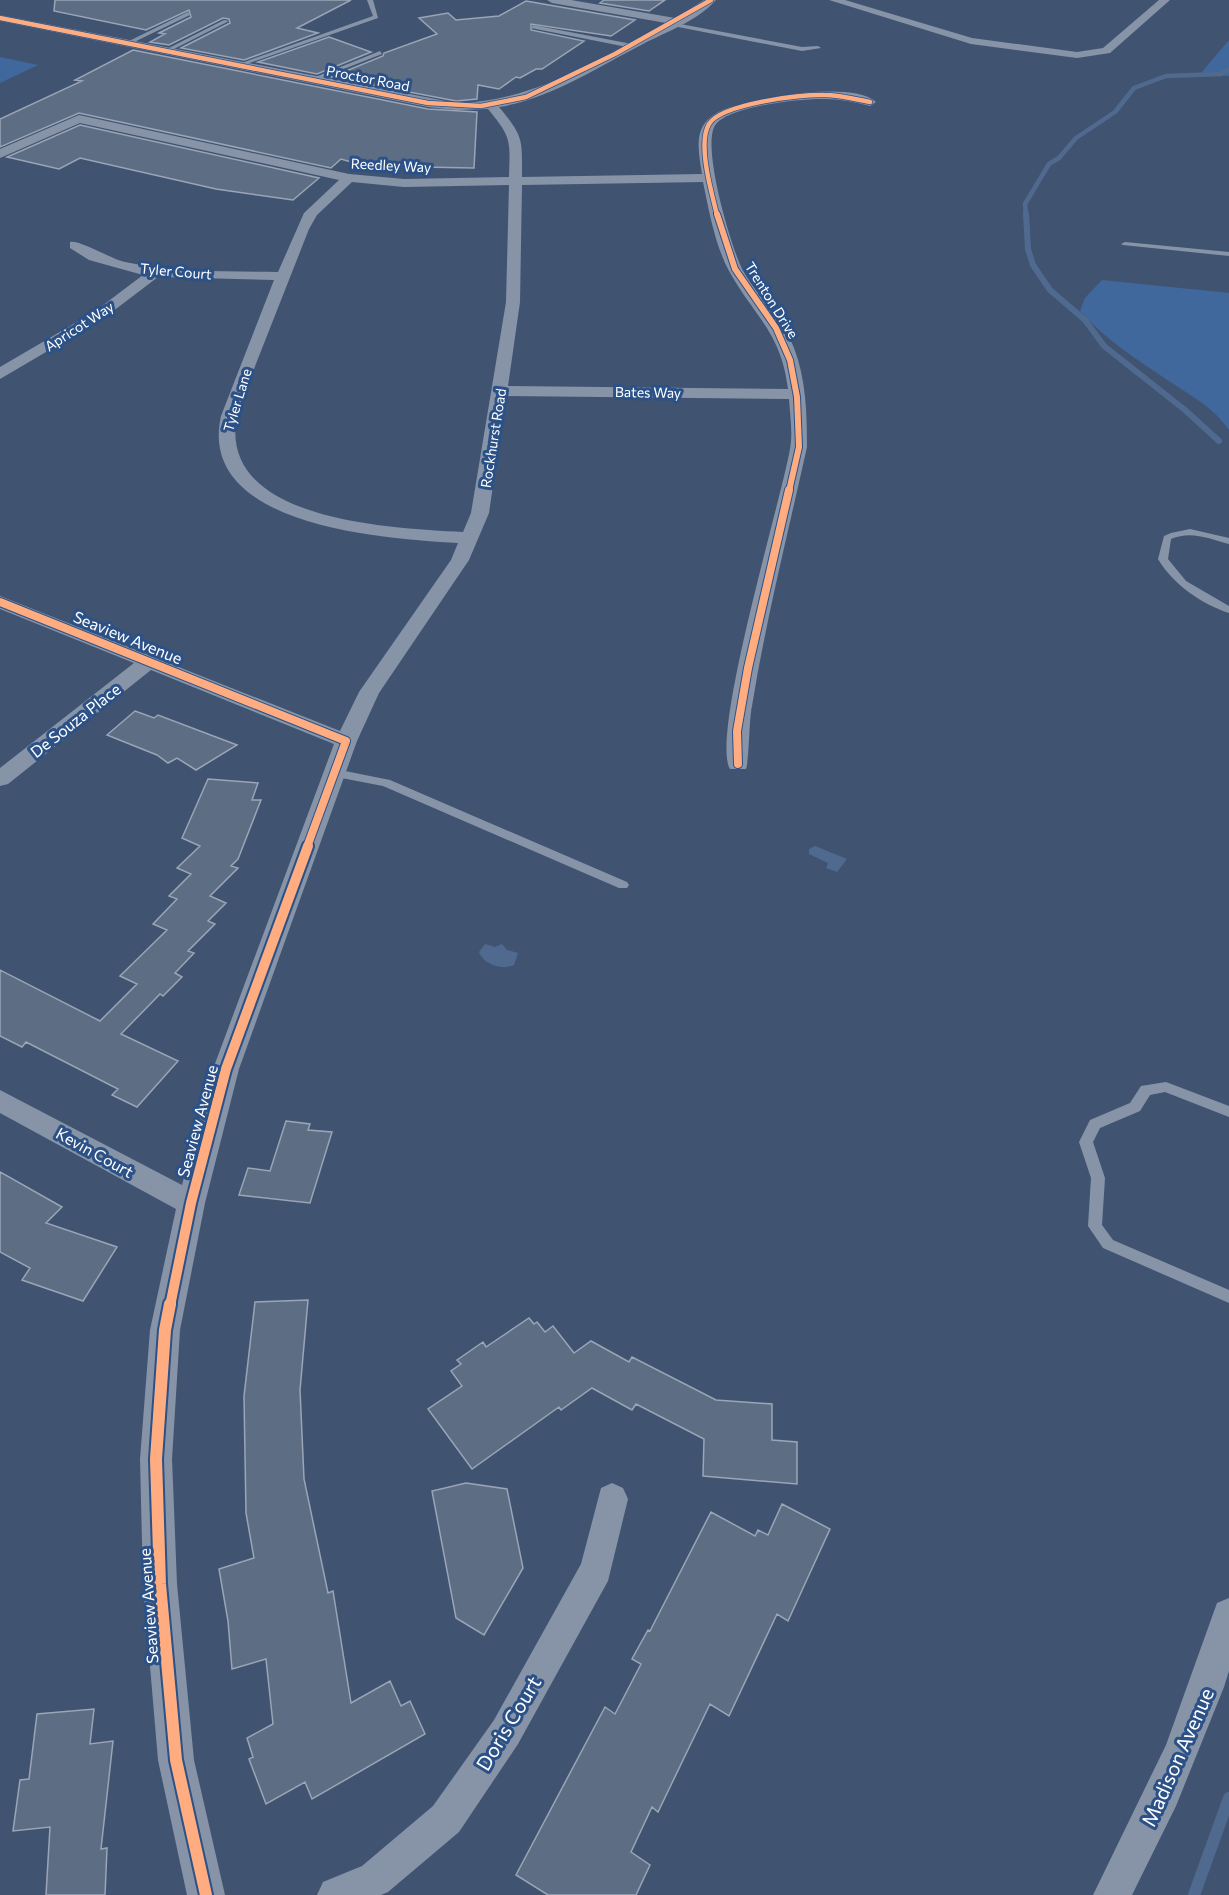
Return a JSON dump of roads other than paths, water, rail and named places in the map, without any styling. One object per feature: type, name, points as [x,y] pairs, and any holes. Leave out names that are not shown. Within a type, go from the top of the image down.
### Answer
[{"type":"street","points":[[552,0],[677,23]]},
{"type":"street","name":"Proctor Road","points":[[0,18],[445,106],[492,106],[536,95],[677,23],[711,0]]},
{"type":"street","points":[[834,0],[972,41],[1077,55],[1106,51],[1165,0]]},
{"type":"street","name":"Trenton Drive","points":[[738,764],[737,731],[748,668],[799,447],[793,372],[787,348],[736,270],[727,250],[708,178],[704,136],[709,124],[722,115],[741,107],[810,93],[828,93],[870,102]]},
{"type":"street","name":"Rockhurst Road","points":[[346,741],[369,692],[445,583],[470,538],[480,513],[501,391],[513,302],[515,137],[492,106]]},
{"type":"street","name":"Reedley Way","points":[[0,154],[78,119],[349,178],[404,183],[708,178]]},
{"type":"street","name":"Tyler Lane","points":[[349,178],[311,213],[302,229],[239,389],[225,432],[226,450],[234,468],[256,491],[303,515],[340,524],[470,538]]},
{"type":"street","name":"Tyler Court","points":[[75,245],[85,254],[107,262],[155,272],[283,276]]},
{"type":"street","name":"Apricot Way","points":[[0,374],[99,315],[155,272]]},
{"type":"street","name":"Bates Way","points":[[501,391],[795,394]]},
{"type":"street","name":"Seaview Avenue","points":[[0,602],[346,741],[226,1069],[191,1203],[165,1330],[156,1460],[160,1584],[176,1760],[206,1895]]},
{"type":"street","name":"De Souza Place","points":[[0,779],[149,661]]},
{"type":"street","name":"Kevin Court","points":[[0,1101],[191,1203]]},
{"type":"street","name":"Doris Court","points":[[336,1895],[375,1879],[446,1819],[506,1732],[596,1569],[612,1499]]},
{"type":"street","name":"Madison Avenue","points":[[1112,1895],[1175,1768],[1214,1671],[1229,1615]]},
{"type":"lane","points":[[239,65],[376,17],[370,0]]},
{"type":"lane","points":[[128,44],[188,14]]},
{"type":"lane","points":[[166,51],[226,21]]},
{"type":"lane","points":[[677,23],[802,50],[818,48]]},
{"type":"lane","points":[[533,27],[632,45]]},
{"type":"lane","points":[[311,80],[380,53]]},
{"type":"lane","points":[[1125,244],[1229,254]]},
{"type":"lane","points":[[1229,541],[1197,532],[1174,534],[1167,538],[1162,560],[1169,572],[1181,583],[1229,610]]},
{"type":"lane","points":[[335,773],[386,783],[623,885]]},
{"type":"lane","points":[[1229,1112],[1166,1087],[1146,1090],[1136,1107],[1095,1124],[1086,1142],[1098,1178],[1095,1226],[1108,1244],[1229,1297]]},
{"type":"waterway","points":[[1026,215],[1025,204],[1049,164],[1059,158],[1076,138],[1115,112],[1134,88],[1166,76],[1221,74],[1229,69]]},
{"type":"waterway","points":[[1026,214],[1028,249],[1033,265],[1050,290],[1085,320],[1104,346],[1185,410],[1219,441]]},
{"type":"waterway","points":[[1194,1895],[1229,1798]]}]
